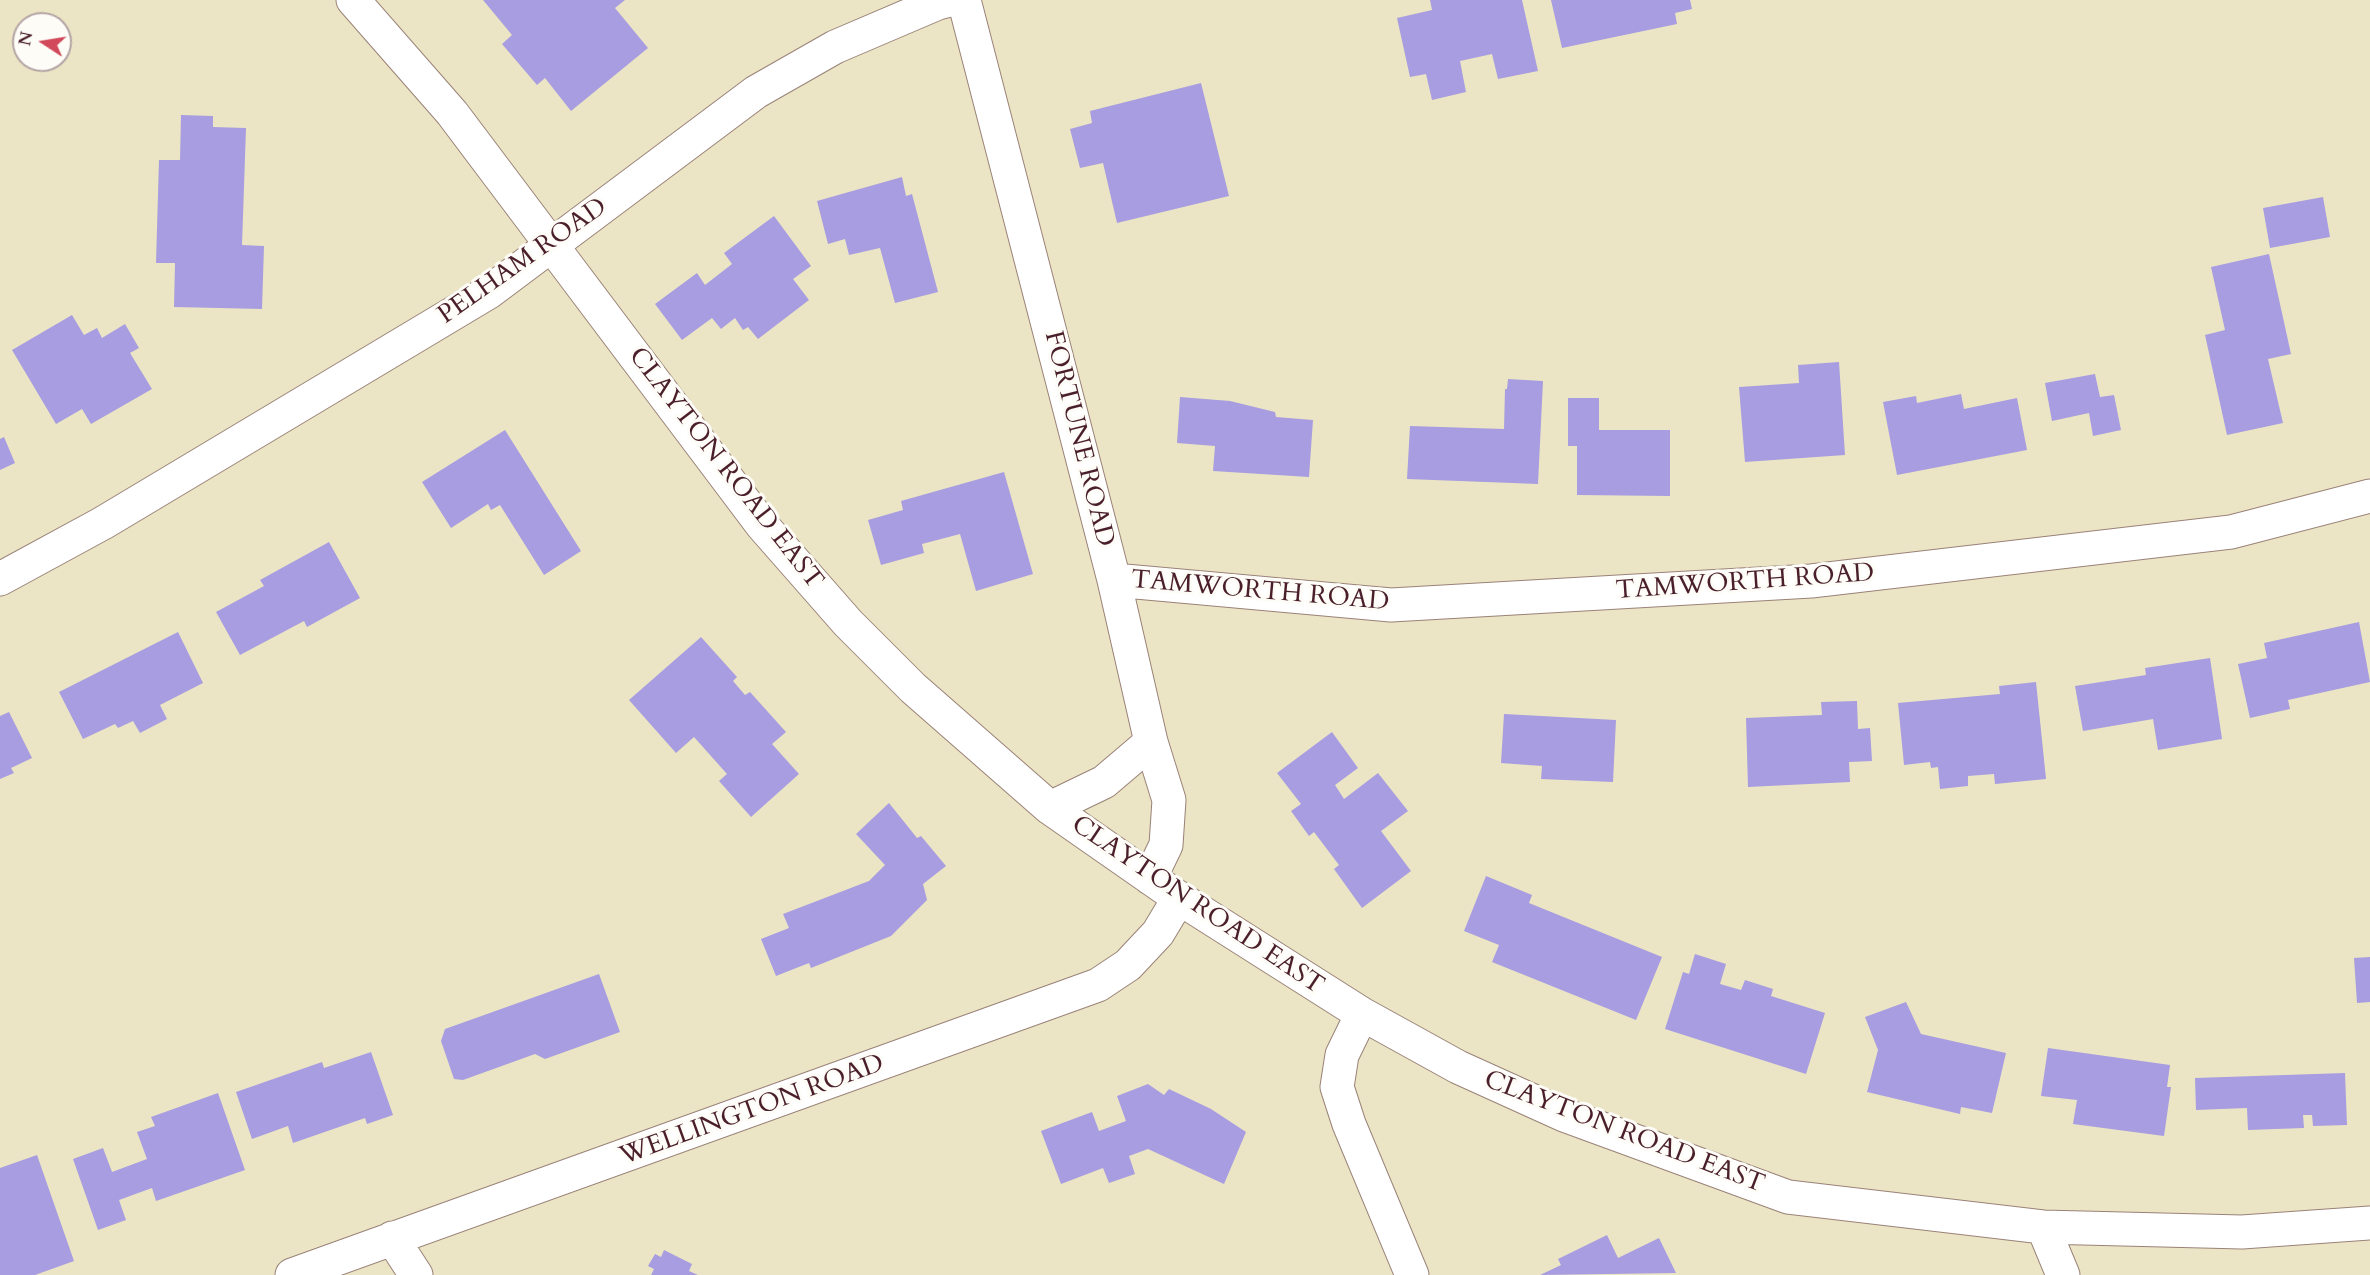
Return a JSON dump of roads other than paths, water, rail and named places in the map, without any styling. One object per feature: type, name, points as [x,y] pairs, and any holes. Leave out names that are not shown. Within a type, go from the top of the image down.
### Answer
[{"type":"street","name":"CLAYTON ROAD EAST","points":[[353,0],[452,113],[762,525],[848,623],[913,688],[1050,808],[1179,898],[1362,1014],[1458,1067],[1564,1115],[1788,1197],[2043,1227],[2241,1232],[2370,1223]]},
{"type":"street","name":"PELHAM ROAD","points":[[0,579],[103,523],[489,292],[756,92],[835,47],[950,0]]},
{"type":"street","name":"FORTUNE ROAD","points":[[964,0],[1114,580],[1151,742],[1169,800],[1166,845],[1150,878]]},
{"type":"street","name":"TAMWORTH ROAD","points":[[1114,580],[1391,605],[1811,581],[2231,532],[2370,496]]},
{"type":"street","points":[[1050,808],[1104,782],[1151,742]]},
{"type":"street","name":"WELLINGTON ROAD","points":[[292,1275],[1098,985],[1128,965],[1158,933],[1179,898]]},
{"type":"street","points":[[1362,1014],[1342,1055],[1337,1087],[1349,1124],[1412,1275]]},
{"type":"street","points":[[2043,1227],[2063,1275]]},
{"type":"street","points":[[392,1238],[416,1275]]}]
